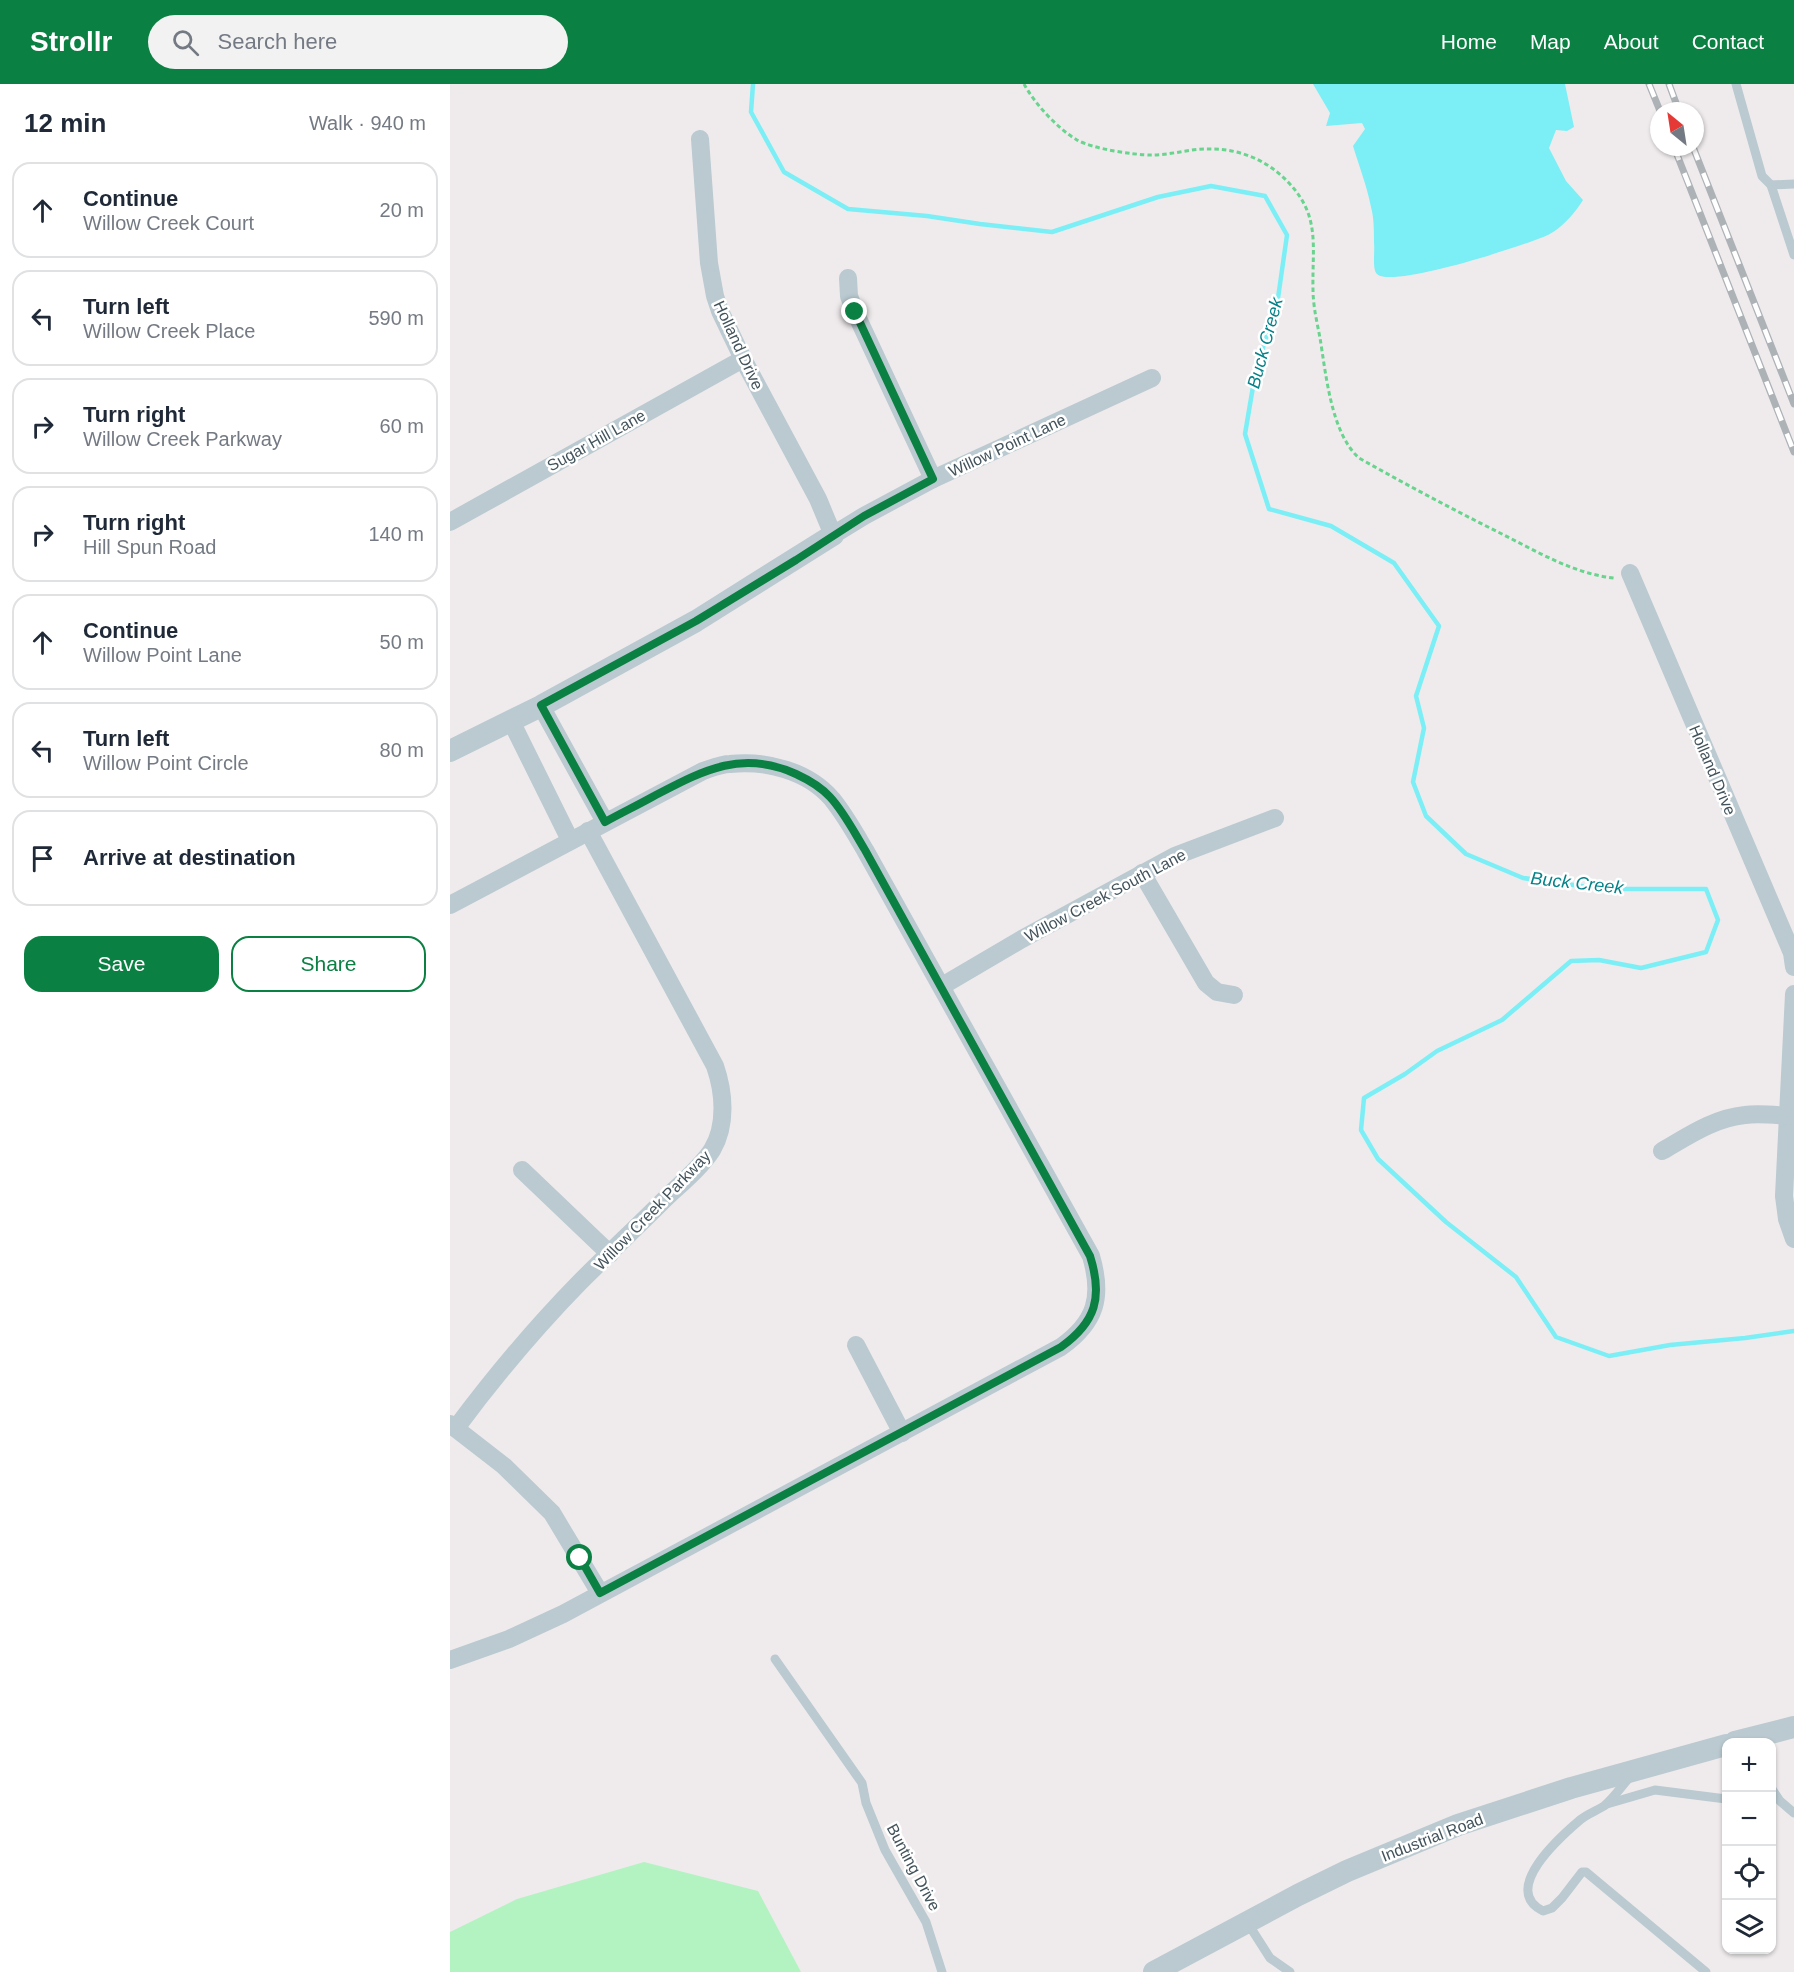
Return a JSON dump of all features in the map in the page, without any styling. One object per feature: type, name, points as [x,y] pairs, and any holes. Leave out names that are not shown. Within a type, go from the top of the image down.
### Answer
[{"type":"street","name":"Holland Drive","points":[[700,139],[710,263],[715,296],[728,329],[818,499],[833,536]]},
{"type":"street","points":[[848,278],[849,296],[855,312],[933,479]]},
{"type":"street","name":"Sugar Hill Lane","points":[[450,522],[743,359]]},
{"type":"street","name":"Willow Point Lane","points":[[833,536],[864,516],[933,479],[1152,378]]},
{"type":"street","points":[[450,751],[511,721],[696,621],[833,536]]},
{"type":"street","name":"Holland Drive","points":[[1630,573],[1792,953],[1794,967]]},
{"type":"street","points":[[541,705],[605,822]]},
{"type":"street","points":[[511,721],[570,840]]},
{"type":"street","points":[[450,905],[691,776],[728,764],[754,763],[773,766],[810,780],[831,798],[841,811],[942,986],[1090,1256],[1096,1275],[1097,1295],[1087,1324],[1061,1347],[563,1614],[509,1639],[450,1660]]},
{"type":"street","name":"Willow Creek South Lane","points":[[942,986],[1142,873],[1194,848],[1275,818]]},
{"type":"street","name":"Willow Creek Parkway","points":[[453,1426],[527,1338],[693,1173],[708,1155],[717,1136],[723,1103],[715,1066],[588,831]]},
{"type":"street","points":[[1142,873],[1206,983],[1218,992],[1234,995]]},
{"type":"street","points":[[1794,994],[1784,1196],[1787,1219],[1794,1239]]},
{"type":"street","points":[[1662,1151],[1689,1135],[1722,1120],[1744,1114],[1788,1116]]},
{"type":"street","points":[[522,1170],[610,1254]]},
{"type":"street","points":[[856,1346],[902,1433]]},
{"type":"street","points":[[453,1426],[504,1466],[552,1513],[600,1593]]},
{"type":"street","points":[[1755,1738],[1792,1727]]},
{"type":"street","name":"Industrial Road","points":[[1155,1972],[1347,1871],[1458,1824],[1722,1746]]},
{"type":"lane","points":[[1736,84],[1762,176],[1771,185],[1794,255]]},
{"type":"lane","points":[[1771,185],[1794,184]]},
{"type":"lane","name":"Bunting Drive","points":[[776,1659],[862,1783],[866,1803],[885,1850],[927,1922],[942,1972]]},
{"type":"lane","points":[[1605,1805],[1635,1770]]},
{"type":"lane","points":[[1706,1972],[1586,1872],[1581,1872],[1552,1908],[1543,1911],[1534,1907],[1528,1894],[1530,1875],[1548,1850],[1576,1824],[1605,1805],[1655,1790],[1722,1798]]},
{"type":"lane","points":[[1774,1792],[1780,1801],[1794,1813]]},
{"type":"lane","points":[[1248,1922],[1270,1958],[1290,1972]]},
{"type":"path","points":[[1024,84],[1037,105],[1078,141],[1121,153],[1153,155],[1211,149],[1251,157],[1263,161],[1276,170],[1300,195],[1311,217],[1314,250],[1314,302],[1328,386],[1344,436],[1354,453],[1417,491],[1549,558],[1595,576],[1614,578],[1630,573]]},
{"type":"green space","points":[[644,1862],[758,1891],[801,1972],[450,1972],[450,1932],[517,1899]]},
{"type":"water","points":[[1313,84],[1565,84],[1574,127],[1567,131],[1556,130],[1549,148],[1566,181],[1583,200],[1558,228],[1535,240],[1432,271],[1407,276],[1388,277],[1377,274],[1374,265],[1372,211],[1353,146],[1365,129],[1362,123],[1326,126],[1330,113]]},
{"type":"waterway","name":"Buck Creek","points":[[753,84],[751,112],[784,172],[848,209],[927,216],[1052,232],[1158,197],[1211,186],[1265,196],[1287,235],[1277,305],[1256,369],[1245,434],[1269,509],[1331,526],[1394,563],[1439,626],[1416,696],[1424,728],[1413,782],[1426,816],[1466,854],[1523,878],[1602,889],[1706,889],[1718,920],[1706,952],[1641,968],[1599,960],[1571,961],[1502,1020],[1437,1051],[1405,1074],[1364,1098],[1361,1130],[1378,1159],[1446,1222],[1516,1277],[1556,1337],[1609,1356],[1670,1345],[1794,1331]]},
{"type":"railway","points":[[1649,84],[1656,102]]},
{"type":"railway","points":[[1669,84],[1676,102]]},
{"type":"railway","points":[[1678,156],[1794,452]]},
{"type":"railway","points":[[1697,156],[1794,404]]},
{"type":"route","points":[[580,1558],[600,1593],[1061,1347],[1087,1324],[1097,1295],[1096,1275],[1090,1256],[942,986],[865,850],[831,798],[810,780],[788,770],[754,763],[728,764],[691,776],[605,822],[541,705],[696,621],[864,516],[933,479],[855,312]]}]
